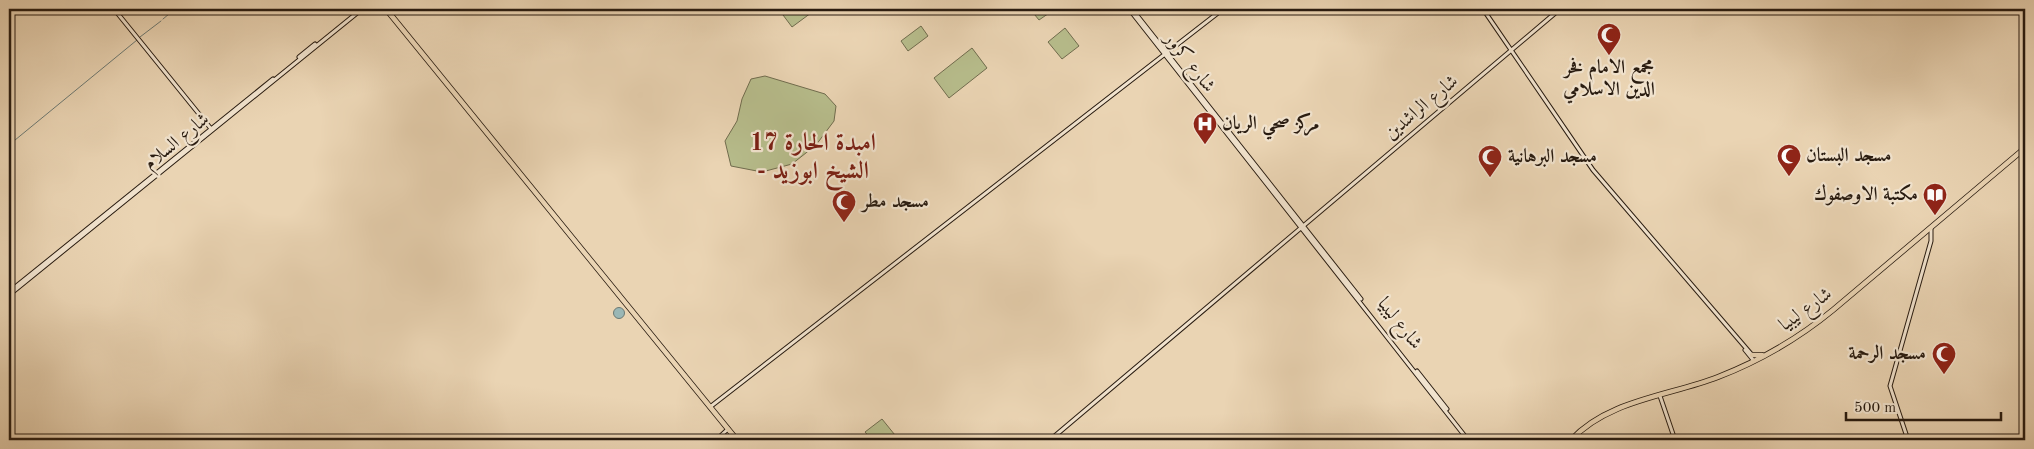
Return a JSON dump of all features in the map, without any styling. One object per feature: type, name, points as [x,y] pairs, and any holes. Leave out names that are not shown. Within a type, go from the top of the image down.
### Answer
[{"type":"highway","points":[[386,9],[738,440]]},
{"type":"highway","name":"شارع ليبيا","points":[[1571,440],[1585,428],[1610,412],[1717,377],[1746,365],[1822,319],[2025,148]]},
{"type":"highway","points":[[1746,365],[1751,355],[1764,355]]},
{"type":"street","points":[[114,9],[212,130]]},
{"type":"street","name":"شارع السلام","points":[[9,293],[360,9]]},
{"type":"street","name":"شارع كرور","points":[[1130,9],[1303,226]]},
{"type":"street","points":[[710,406],[1222,9]]},
{"type":"street","points":[[1483,9],[1593,170],[1755,360]]},
{"type":"street","name":"شارع الراشدين","points":[[1050,440],[1560,9]]},
{"type":"street","name":"شارع ليبيا","points":[[1303,226],[1470,440]]},
{"type":"street","points":[[1908,440],[1890,386],[1931,241],[1931,227]]},
{"type":"street","points":[[1660,396],[1675,440]]},
{"type":"street","points":[[716,440],[728,429]]},
{"type":"street","points":[[2021,440],[2025,439]]},
{"type":"green space","points":[[792,9],[815,10],[792,27],[783,15]]},
{"type":"green space","points":[[1030,9],[1055,9],[1039,20]]},
{"type":"green space","points":[[921,26],[928,36],[908,51],[901,41]]},
{"type":"green space","points":[[1065,28],[1079,46],[1062,59],[1048,42]]},
{"type":"green space","points":[[972,48],[987,68],[949,98],[934,78]]},
{"type":"green space","points":[[765,76],[825,94],[836,106],[834,121],[816,145],[792,164],[762,172],[731,166],[725,141],[737,121],[742,99],[751,79]]},
{"type":"green space","points":[[882,419],[899,440],[872,440],[865,432]]},
{"type":"water","points":[[619,307],[625,313],[619,319],[613,313]]},
{"type":"waterway","points":[[163,19],[175,9]]},
{"type":"waterway","points":[[140,37],[161,21]]},
{"type":"waterway","points":[[9,145],[137,40]]},
{"type":"place","name":"مجمع الامام فخر الدين الاسلامي","points":[[1609,56]]},
{"type":"place","name":"مركز صحي الريان","points":[[1205,145]]},
{"type":"place","name":"مسجد البستان","points":[[1789,177]]},
{"type":"place","name":"مسجد البرهانية","points":[[1490,178]]},
{"type":"place","name":"مكتبة الاوصفوك","points":[[1935,216]]},
{"type":"place","name":"مسجد مطر","points":[[844,223]]},
{"type":"place","name":"مسجد الرحمة","points":[[1944,375]]},
{"type":"district","name":"امبدة الحارة 17 - الشيخ ابوزيد","points":[[813,158]]}]
